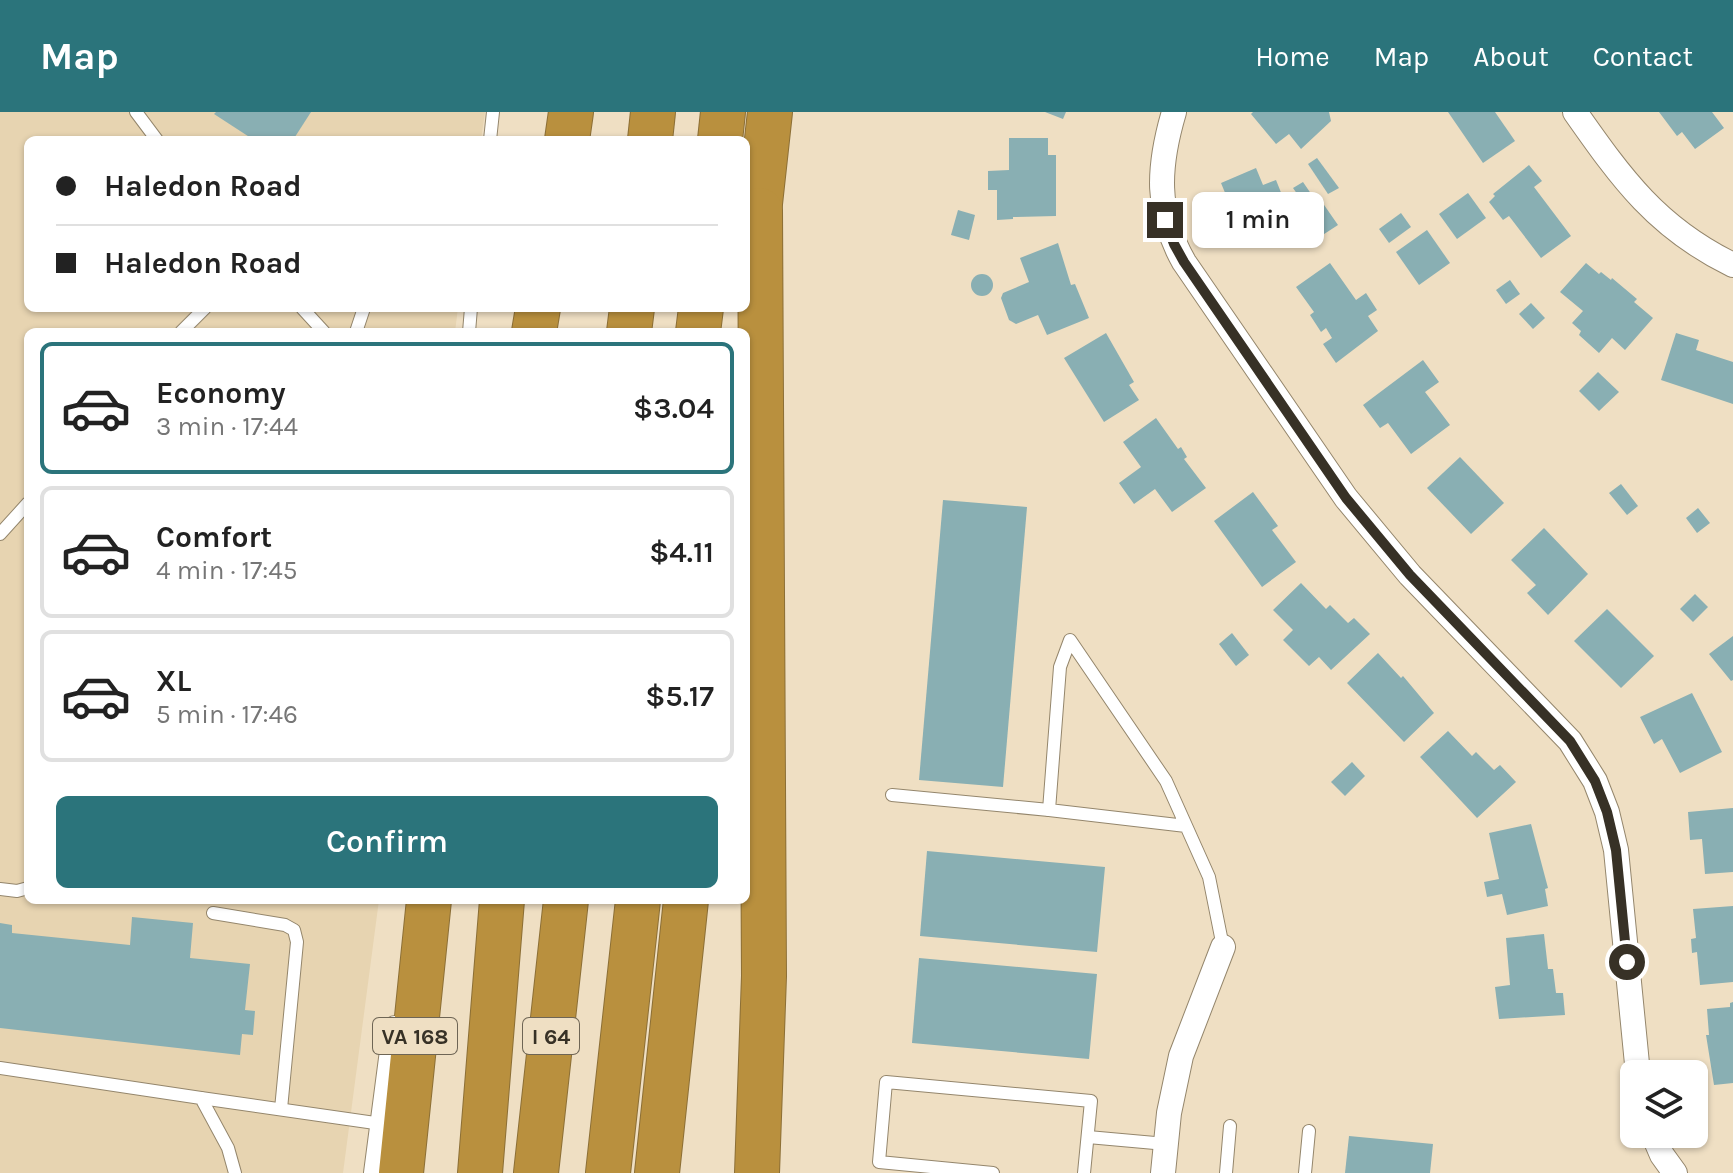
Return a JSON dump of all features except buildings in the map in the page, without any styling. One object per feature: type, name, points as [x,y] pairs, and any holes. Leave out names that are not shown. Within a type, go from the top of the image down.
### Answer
[{"type":"highway","points":[[568,136],[571,112]]},
{"type":"highway","points":[[650,136],[653,112]]},
{"type":"highway","points":[[671,136],[674,112]]},
{"type":"highway","points":[[720,136],[723,112]]},
{"type":"highway","points":[[750,301],[770,112]]},
{"type":"highway","points":[[757,1173],[764,976],[760,210]]},
{"type":"highway","name":"VA 168","points":[[401,1173],[429,904]]},
{"type":"highway","points":[[480,1173],[502,904]]},
{"type":"highway","name":"I 64","points":[[536,1173],[566,904]]},
{"type":"highway","points":[[558,1173],[587,904]]},
{"type":"highway","points":[[608,1173],[638,904]]},
{"type":"highway","points":[[657,1173],[686,904]]},
{"type":"street","points":[[1174,112],[1161,164],[1163,199],[1165,220],[1184,262],[1346,498],[1410,575],[1570,741],[1595,781],[1607,812],[1616,850],[1637,1060]]},
{"type":"street","points":[[1575,112],[1642,201],[1671,228],[1733,265]]},
{"type":"street","points":[[1163,1173],[1169,1113],[1181,1056],[1223,947]]},
{"type":"street","points":[[376,1173],[400,990]]},
{"type":"street","points":[[1659,1148],[1675,1173]]},
{"type":"lane","points":[[136,112],[154,136]]},
{"type":"lane","points":[[490,136],[493,112]]},
{"type":"lane","points":[[190,328],[202,312]]},
{"type":"lane","points":[[306,312],[320,328]]},
{"type":"lane","points":[[0,534],[24,507]]},
{"type":"lane","points":[[1049,810],[1060,667],[1070,640],[1166,781],[1209,877],[1223,947]]},
{"type":"lane","points":[[892,795],[1186,826]]},
{"type":"lane","points":[[0,889],[24,889]]},
{"type":"lane","points":[[213,913],[285,925],[294,930],[297,942],[281,1109]]},
{"type":"lane","points":[[0,1068],[382,1124]]},
{"type":"lane","points":[[993,1173],[879,1162],[886,1082],[1091,1101],[1084,1173]]},
{"type":"lane","points":[[201,1098],[228,1148],[235,1173]]},
{"type":"lane","points":[[1226,1173],[1230,1126]]},
{"type":"lane","points":[[1305,1173],[1309,1131]]},
{"type":"lane","points":[[1088,1137],[1166,1144]]},
{"type":"shaded area","points":[[0,112],[485,112],[482,136],[24,136],[24,312],[458,312],[456,328],[24,328],[24,904],[378,904],[343,1173],[0,1173]]},
{"type":"route","points":[[1165,220],[1184,262],[1346,498],[1410,575],[1570,741],[1595,781],[1607,812],[1616,850],[1627,962]]}]
